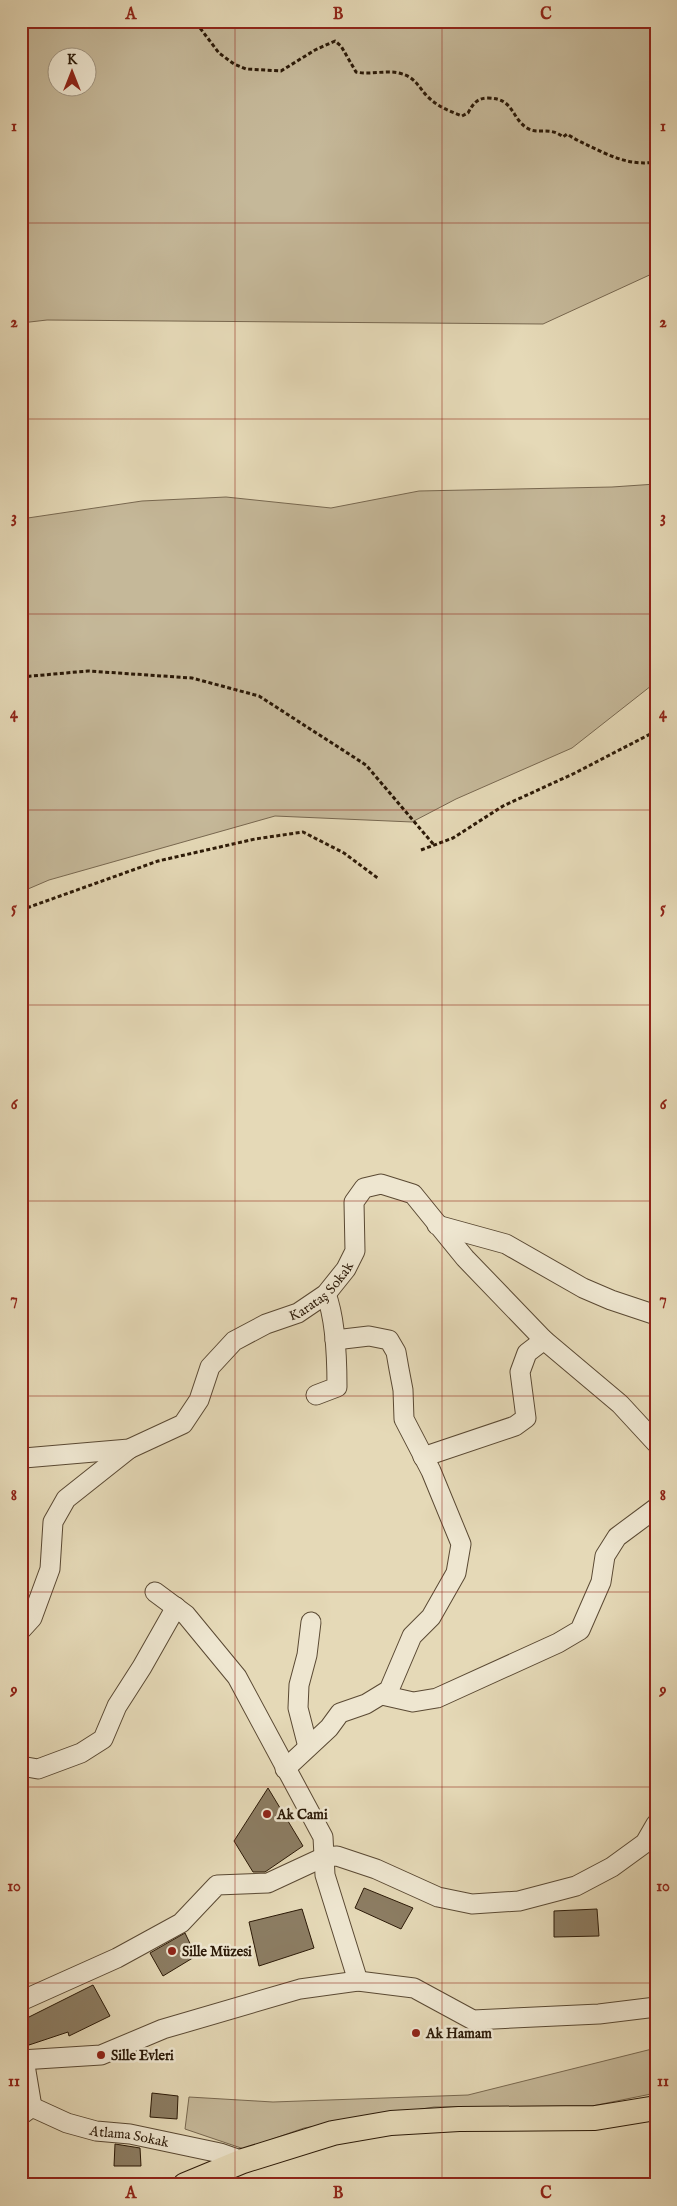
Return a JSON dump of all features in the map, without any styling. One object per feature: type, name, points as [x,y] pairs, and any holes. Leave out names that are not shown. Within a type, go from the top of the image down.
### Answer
[{"type":"main road","points":[[185,2185],[243,2161],[333,2133],[391,2123],[459,2119],[595,2118],[656,2108]]},
{"type":"street","name":"Karataş Sokak","points":[[21,1461],[24,1458],[129,1449],[183,1424],[199,1400],[210,1367],[234,1341],[266,1324],[298,1313],[326,1294],[346,1269],[355,1251],[354,1202],[364,1188],[381,1184],[413,1194],[464,1258],[544,1340],[620,1404],[656,1443]]},
{"type":"street","points":[[438,1225],[506,1244],[583,1288],[611,1300],[656,1315]]},
{"type":"street","points":[[316,1395],[337,1387],[335,1340],[330,1305],[326,1294]]},
{"type":"street","points":[[284,1769],[329,1728],[340,1713],[366,1704],[389,1690],[412,1636],[431,1617],[456,1573],[461,1544],[431,1471],[404,1419],[403,1390],[396,1352],[389,1340],[369,1336],[335,1340]]},
{"type":"street","points":[[423,1456],[515,1426],[526,1418],[520,1372],[527,1353],[544,1340]]},
{"type":"street","points":[[21,1630],[32,1618],[50,1569],[53,1522],[66,1499],[129,1449]]},
{"type":"street","points":[[382,1695],[414,1702],[437,1698],[558,1643],[580,1630],[601,1582],[605,1556],[613,1543],[617,1537],[656,1508]]},
{"type":"street","points":[[155,1592],[186,1614],[237,1677],[284,1769],[323,1837],[325,1874],[358,1981]]},
{"type":"street","points":[[21,1766],[38,1769],[81,1754],[103,1739],[117,1706],[142,1667],[176,1607]]},
{"type":"street","points":[[308,1747],[298,1708],[299,1685],[306,1655],[310,1622]]},
{"type":"street","points":[[21,2001],[117,1958],[181,1923],[217,1886],[268,1884],[324,1857],[337,1856],[438,1897],[472,1904],[519,1901],[576,1886],[612,1867],[645,1843],[656,1824]]},
{"type":"street","points":[[27,2111],[22,2060],[101,2055],[163,2029],[300,1989],[358,1981],[414,1988],[473,2020],[599,2014],[656,2007]]},
{"type":"street","name":"Atlama Sokak","points":[[27,2111],[96,2131],[139,2136],[220,2153],[243,2161]]},
{"type":"path","points":[[182,21],[200,28],[219,53],[234,64],[246,69],[282,71],[322,46],[335,41],[341,46],[356,72],[369,74],[398,73],[408,76],[418,82],[427,96],[438,105],[462,116],[468,113],[473,103],[482,98],[495,98],[505,103],[526,127],[534,130],[556,131],[563,137],[568,134],[581,143],[620,161],[634,163],[656,162]]},
{"type":"path","points":[[21,677],[88,672],[192,678],[259,696],[366,765],[434,845]]},
{"type":"path","points":[[422,850],[453,838],[503,806],[575,773],[656,731]]},
{"type":"path","points":[[21,910],[158,861],[255,839],[303,832],[344,853],[379,879]]},
{"type":"shaded area","points":[[21,21],[656,21],[656,272],[543,324],[47,320],[21,323]]},
{"type":"shaded area","points":[[656,484],[656,682],[572,748],[456,799],[412,822],[275,816],[49,880],[21,892],[21,519],[142,501],[226,497],[331,508],[419,491],[612,487]]},
{"type":"shaded area","points":[[656,2048],[656,2093],[592,2106],[434,2107],[304,2128],[244,2149],[185,2129],[189,2097],[273,2102],[468,2095]]},
{"type":"building","name":"Ak Cami","points":[[268,1788],[303,1846],[265,1872],[253,1872],[234,1841]]},
{"type":"building","points":[[364,1888],[413,1908],[401,1929],[355,1908]]},
{"type":"building","points":[[302,1909],[314,1948],[259,1966],[249,1922]]},
{"type":"building","points":[[597,1909],[599,1936],[554,1937],[554,1911]]},
{"type":"building","name":"Sille Müzesi","points":[[185,1933],[196,1956],[163,1976],[150,1953]]},
{"type":"building","points":[[93,1985],[110,2016],[69,2036],[68,2032],[29,2045],[26,2040],[21,2040],[21,2021]]},
{"type":"building","points":[[152,2093],[178,2096],[177,2119],[150,2117]]},
{"type":"building","points":[[115,2144],[140,2148],[141,2166],[114,2166]]},
{"type":"place","name":"Ak Cami","points":[[267,1814]]},
{"type":"place","name":"Sille Müzesi","points":[[172,1951]]},
{"type":"place","name":"Ak Hamam","points":[[416,2033]]},
{"type":"place","name":"Sille Evleri","points":[[101,2055]]}]
